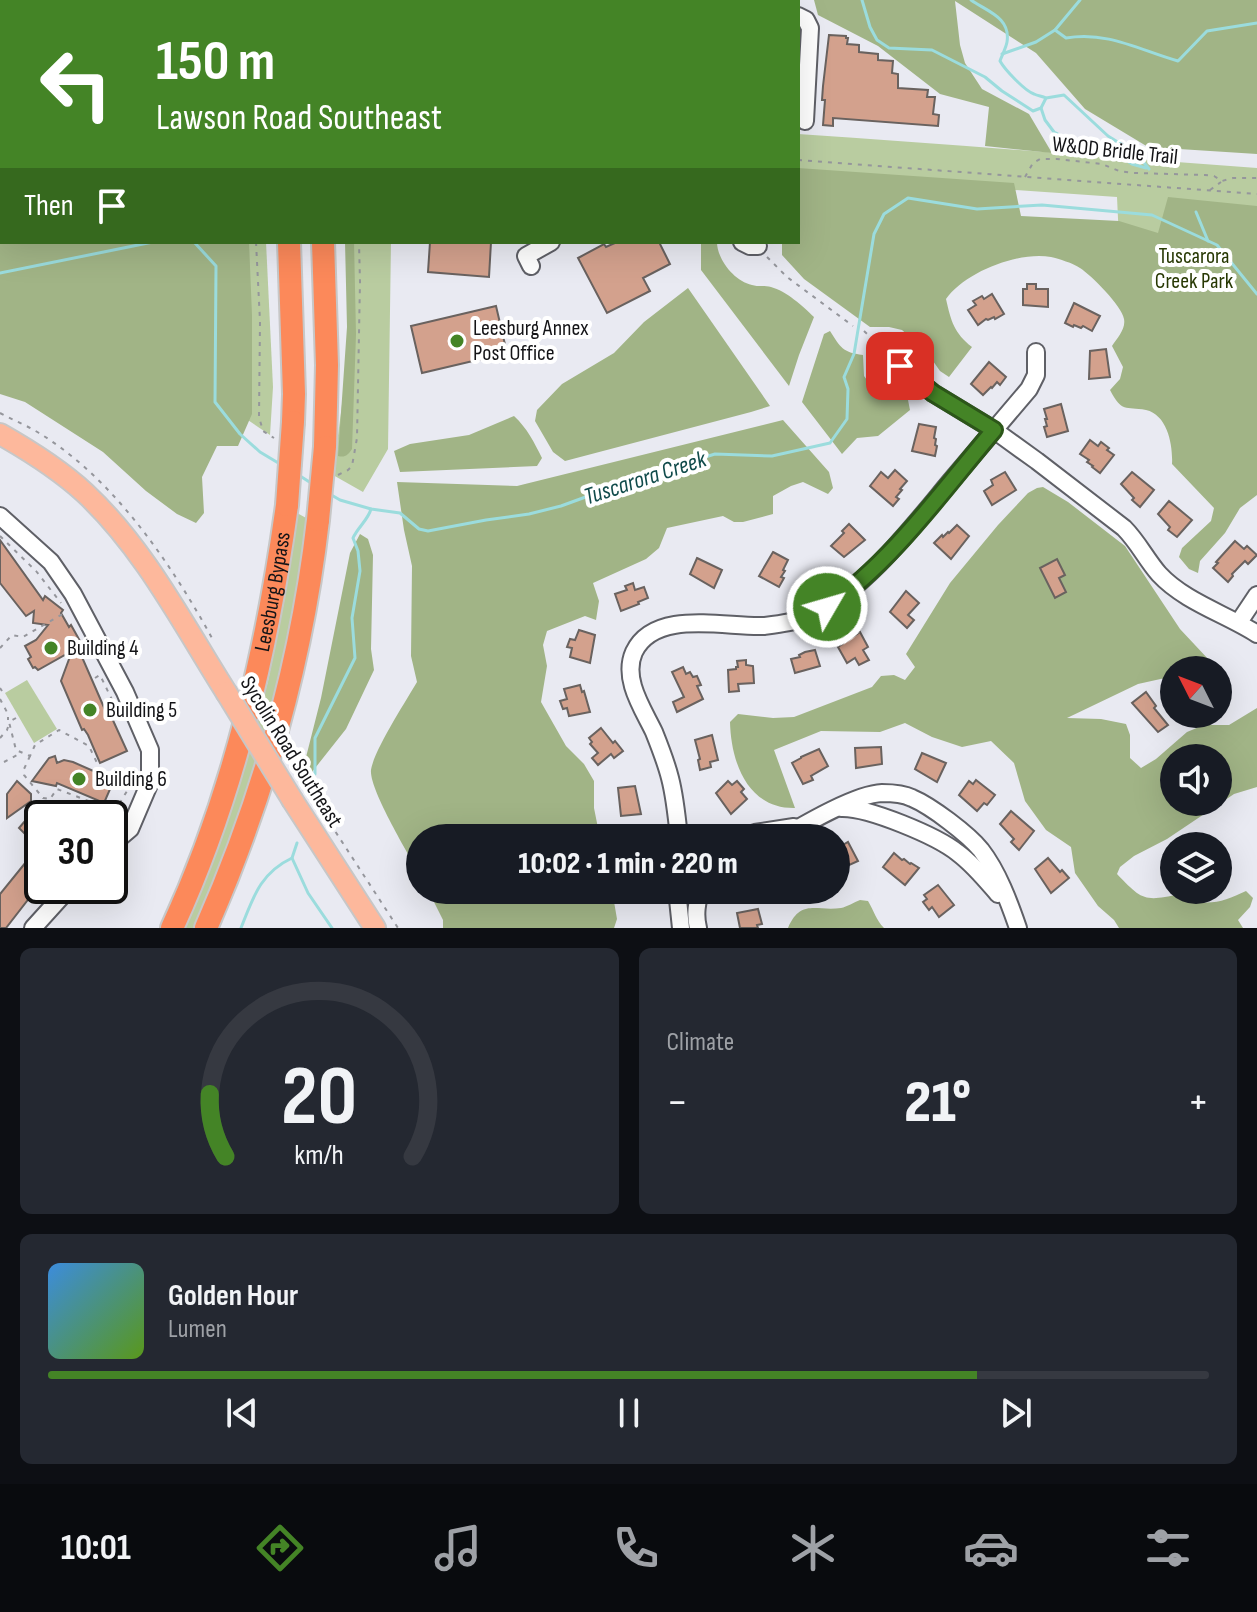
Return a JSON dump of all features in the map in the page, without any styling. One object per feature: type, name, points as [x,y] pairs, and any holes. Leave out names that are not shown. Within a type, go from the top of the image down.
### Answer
[{"type":"highway","name":"Leesburg Bypass","points":[[172,928],[215,820],[252,698],[277,575],[287,505],[293,422],[289,244]]},
{"type":"highway","name":"Leesburg Bypass","points":[[206,928],[248,823],[273,746],[312,568],[325,447],[327,365],[323,244]]},
{"type":"main road","name":"Sycolin Road Southeast","points":[[0,434],[37,455],[84,492],[135,550],[226,692],[297,791],[375,928]]},
{"type":"street","points":[[800,17],[806,20],[810,28],[805,121]]},
{"type":"street","points":[[531,266],[526,256],[547,244]]},
{"type":"street","points":[[677,824],[671,780],[635,693],[631,667],[634,652],[651,634],[672,626],[698,622],[761,626],[809,616],[827,607],[866,576],[900,540],[1029,389],[1036,375],[1036,352]]},
{"type":"street","points":[[900,366],[933,393],[994,430],[1037,461],[1124,528],[1160,574],[1178,590],[1257,634]]},
{"type":"street","points":[[0,516],[51,562],[73,594],[125,692],[150,750],[150,782],[128,831]]},
{"type":"street","points":[[1239,622],[1257,595]]},
{"type":"street","points":[[803,824],[866,796],[881,793],[912,798],[966,835],[981,850],[1018,928]]},
{"type":"street","points":[[839,808],[864,811],[945,844],[973,866],[1011,908]]},
{"type":"street","points":[[33,928],[55,904]]},
{"type":"street","points":[[678,904],[681,928]]},
{"type":"street","points":[[698,904],[698,928]]},
{"type":"path","name":"W&OD Bridle Trail","points":[[1025,177],[1033,163],[1040,159],[1057,159],[1102,164],[1135,173],[1214,176],[1222,181],[1257,178]]},
{"type":"path","points":[[800,160],[1257,194]]},
{"type":"path","points":[[1210,190],[1222,181]]},
{"type":"path","points":[[750,244],[853,326]]},
{"type":"path","points":[[864,331],[900,366]]},
{"type":"path","points":[[0,536],[36,571],[67,611],[23,637],[12,635],[0,648]]},
{"type":"path","points":[[95,678],[100,675],[120,716]]},
{"type":"path","points":[[0,699],[8,714],[16,750],[30,756]]},
{"type":"path","points":[[0,738],[9,722],[16,718]]},
{"type":"path","points":[[98,765],[89,746],[59,730],[35,745],[24,775],[43,798],[50,799],[57,789],[115,811],[137,768]]},
{"type":"path","points":[[4,762],[22,753]]},
{"type":"path","points":[[297,791],[398,928]]},
{"type":"green space","points":[[814,0],[1257,0],[1257,154],[1148,147],[1085,109],[1036,53],[955,1],[965,63],[982,89],[1029,114],[1052,153],[985,146],[989,107],[940,94],[878,46],[818,15]]},
{"type":"green space","name":"Tuscarora Creek Park","points":[[800,134],[1257,168],[1257,468],[1119,240],[1117,197],[800,175]]},
{"type":"green space","name":"Tuscarora Creek Park","points":[[800,168],[1014,183],[1021,216],[1119,221],[1158,233],[1168,197],[1257,206],[1257,495],[1240,508],[1225,533],[1200,561],[1198,573],[1189,569],[1179,557],[1182,548],[1211,521],[1214,508],[1172,464],[1168,432],[1159,418],[1146,410],[1121,405],[1114,397],[1110,390],[1120,379],[1123,367],[1112,346],[1122,330],[1124,319],[1098,284],[1074,264],[1051,257],[1024,257],[979,272],[955,289],[946,299],[950,314],[961,337],[972,347],[949,377],[902,330],[870,327],[804,279],[782,255],[782,244],[800,244]]},
{"type":"green space","points":[[0,244],[249,244],[252,414],[238,446],[217,446],[202,477],[204,513],[196,523],[177,514],[146,491],[103,452],[25,402],[0,394]]},
{"type":"green space","points":[[233,244],[266,244],[273,387],[270,435],[233,410]]},
{"type":"green space","points":[[345,244],[354,244],[356,334],[352,449],[343,457],[338,456],[347,327]]},
{"type":"green space","points":[[348,244],[391,244],[388,449],[363,492],[333,475],[349,349]]},
{"type":"green space","points":[[701,244],[717,244],[723,262],[739,279],[782,292],[814,317],[789,386],[701,270]]},
{"type":"green space","points":[[688,288],[770,406],[565,461],[553,452],[535,421],[537,410],[562,384],[614,353],[644,322]]},
{"type":"green space","points":[[830,331],[843,348],[863,355],[864,376],[876,392],[889,400],[908,400],[910,410],[878,436],[857,438],[842,454],[802,402],[824,334]]},
{"type":"green space","points":[[514,416],[542,458],[537,466],[400,472],[394,451],[410,444],[469,435]]},
{"type":"green space","points":[[783,420],[829,472],[833,488],[828,494],[803,482],[773,496],[773,514],[743,522],[734,522],[723,516],[667,528],[659,548],[646,559],[593,583],[599,601],[596,620],[585,616],[547,631],[543,645],[547,666],[541,702],[566,746],[584,764],[594,781],[597,824],[406,824],[406,850],[376,792],[371,770],[384,738],[417,682],[411,656],[412,566],[397,482],[517,486]]},
{"type":"green space","points":[[1043,487],[1068,502],[1125,546],[1180,629],[1205,656],[1160,656],[1160,679],[1138,684],[1067,718],[1101,719],[1126,724],[1130,735],[1130,758],[1141,768],[1160,756],[1160,816],[1201,816],[1177,832],[1160,832],[1160,843],[1134,856],[1120,867],[1117,874],[1138,894],[1160,898],[1160,904],[1232,904],[1232,897],[1246,891],[1253,898],[1250,907],[1238,920],[1243,928],[1119,928],[1098,906],[1075,873],[1071,847],[1046,830],[1025,801],[1014,763],[991,741],[962,747],[932,737],[905,723],[880,732],[821,731],[774,750],[795,808],[765,801],[745,781],[734,753],[730,722],[738,714],[794,717],[872,687],[881,676],[894,675],[905,680],[915,667],[906,654],[950,583],[1028,493]]},
{"type":"green space","points":[[297,513],[308,519],[296,605],[270,723],[230,845],[195,928],[177,928],[255,729],[284,602]]},
{"type":"green space","points":[[360,534],[368,539],[373,555],[371,649],[374,670],[346,729],[308,777],[303,769],[321,698],[350,553]]},
{"type":"green space","points":[[27,680],[57,729],[34,743],[5,693]]},
{"type":"green space","points":[[1257,708],[1257,787],[1232,795],[1232,744],[1173,744],[1197,728],[1232,728],[1232,723]]},
{"type":"green space","points":[[860,900],[868,901],[884,928],[788,928],[798,913],[804,910],[841,908]]},
{"type":"green space","points":[[435,904],[614,904],[617,919],[614,928],[443,928],[443,920]]},
{"type":"building","points":[[829,35],[846,36],[847,44],[859,45],[859,52],[878,54],[878,60],[893,61],[892,73],[898,74],[898,88],[928,90],[927,97],[935,97],[933,114],[939,115],[938,126],[833,118],[833,126],[823,125],[825,100],[822,100]]},
{"type":"building","points":[[430,244],[491,244],[489,277],[428,272]]},
{"type":"building","points":[[604,244],[606,247],[613,244],[660,244],[670,264],[643,278],[650,291],[607,313],[578,258]]},
{"type":"building","points":[[1027,284],[1036,284],[1036,289],[1048,289],[1048,307],[1023,305],[1023,289],[1027,289]]},
{"type":"building","points":[[992,294],[1004,314],[995,319],[986,319],[978,325],[968,310],[976,305],[973,301]]},
{"type":"building","points":[[1074,303],[1100,316],[1092,331],[1065,323]]},
{"type":"building","points":[[496,306],[507,353],[422,373],[411,326]]},
{"type":"building","points":[[1106,349],[1110,377],[1089,379],[1090,351]]},
{"type":"building","points":[[989,362],[1006,377],[1000,385],[997,382],[983,395],[971,384]]},
{"type":"building","points":[[1061,404],[1068,431],[1047,437],[1044,409]]},
{"type":"building","points":[[919,424],[936,427],[935,456],[912,451]]},
{"type":"building","points":[[1090,440],[1098,446],[1101,442],[1114,455],[1100,473],[1080,454]]},
{"type":"building","points":[[895,470],[907,481],[893,506],[870,486],[881,472],[888,478]]},
{"type":"building","points":[[1005,472],[1016,490],[992,505],[984,491],[993,485],[991,480]]},
{"type":"building","points":[[1132,472],[1154,490],[1140,507],[1121,484]]},
{"type":"building","points":[[1169,501],[1192,520],[1177,537],[1168,530],[1170,527],[1158,514]]},
{"type":"building","points":[[849,524],[865,540],[844,557],[831,546]]},
{"type":"building","points":[[957,525],[969,536],[951,559],[934,543]]},
{"type":"building","points":[[0,540],[43,600],[45,596],[63,610],[61,613],[80,641],[78,648],[127,751],[100,763],[61,681],[72,651],[38,670],[33,668],[25,646],[36,640],[48,625],[33,623],[34,611],[26,616],[0,583]]},
{"type":"building","points":[[1235,541],[1257,555],[1248,564],[1245,561],[1228,582],[1213,568]]},
{"type":"building","points":[[773,552],[788,560],[779,587],[759,576]]},
{"type":"building","points":[[697,558],[722,570],[714,588],[690,574]]},
{"type":"building","points":[[1057,559],[1065,575],[1059,578],[1066,592],[1055,598],[1040,568]]},
{"type":"building","points":[[633,583],[635,590],[644,587],[648,598],[621,611],[615,594],[627,590],[625,586]]},
{"type":"building","points":[[906,591],[919,603],[908,615],[914,620],[907,628],[890,612]]},
{"type":"building","points":[[579,630],[595,635],[590,663],[570,657],[572,648],[567,647],[570,639],[575,640]]},
{"type":"building","points":[[860,632],[868,647],[863,650],[869,660],[859,665],[855,658],[847,663],[838,647]]},
{"type":"building","points":[[815,650],[820,666],[795,673],[791,659]]},
{"type":"building","points":[[746,660],[746,665],[753,666],[754,683],[738,684],[739,691],[729,692],[728,670],[738,667],[737,661]]},
{"type":"building","points":[[683,667],[686,674],[690,672],[693,677],[697,676],[701,685],[697,686],[703,699],[677,712],[673,702],[684,697],[672,672]]},
{"type":"building","points":[[580,685],[590,712],[569,716],[567,708],[563,709],[560,701],[567,699],[564,689]]},
{"type":"building","points":[[1146,692],[1160,715],[1160,728],[1164,728],[1158,732],[1132,703]]},
{"type":"building","points":[[601,728],[623,751],[614,758],[611,754],[598,765],[592,758],[598,753],[589,738]]},
{"type":"building","points":[[712,735],[718,760],[710,762],[711,767],[700,770],[695,740]]},
{"type":"building","points":[[881,747],[882,764],[856,768],[855,748]]},
{"type":"building","points":[[819,749],[828,766],[811,776],[813,780],[803,784],[792,763]]},
{"type":"building","points":[[922,753],[946,763],[937,782],[915,769]]},
{"type":"building","name":"Building 6","points":[[55,756],[57,763],[64,760],[73,762],[114,780],[105,800],[97,800],[57,783],[56,786],[32,781],[49,758]]},
{"type":"building","points":[[976,780],[995,795],[977,811],[959,795],[969,781],[973,784]]},
{"type":"building","points":[[17,781],[31,794],[31,800],[24,800],[24,806],[7,818],[7,794]]},
{"type":"building","points":[[728,781],[732,785],[737,781],[747,799],[731,814],[716,793]]},
{"type":"building","points":[[635,786],[641,814],[621,816],[618,788]]},
{"type":"building","points":[[1011,811],[1034,831],[1019,850],[1011,842],[1014,839],[1000,824]]},
{"type":"building","points":[[850,846],[858,861],[850,865]]},
{"type":"building","points":[[894,853],[919,868],[905,885],[883,867]]},
{"type":"building","points":[[1048,858],[1069,878],[1051,893],[1035,869]]},
{"type":"building","points":[[24,864],[25,904],[6,928],[0,928],[0,894]]},
{"type":"building","points":[[938,885],[954,905],[939,917],[932,907],[929,910],[923,902],[927,899],[924,895]]},
{"type":"building","points":[[758,909],[762,924],[757,925],[758,928],[740,928],[737,913]]},
{"type":"waterway","points":[[862,0],[877,40],[889,48],[932,50],[985,77],[1033,111],[1041,108],[1046,98]]},
{"type":"waterway","points":[[971,0],[996,16],[1005,26],[1007,42],[1000,61],[1021,85],[1046,98],[1064,95],[1108,136],[1137,154],[1149,169]]},
{"type":"waterway","points":[[1002,54],[1036,42],[1055,30],[1080,0]]},
{"type":"waterway","points":[[1055,30],[1066,38],[1110,39],[1178,61],[1207,31],[1257,23]]},
{"type":"waterway","points":[[1041,108],[1054,132],[1146,168]]},
{"type":"waterway","name":"Tuscarora Creek","points":[[328,493],[371,509],[400,513],[419,529],[428,531],[561,506],[715,454],[772,456],[830,443],[847,419],[848,389],[844,377],[854,354],[874,234],[884,214],[908,198],[977,209],[1042,205],[1152,215],[1217,245],[1257,294]]},
{"type":"waterway","points":[[1196,212],[1208,241]]},
{"type":"waterway","name":"Tuscarora Creek","points":[[0,273],[143,244]]},
{"type":"waterway","name":"Tuscarora Creek","points":[[196,244],[216,266],[215,402],[240,434],[280,464]]},
{"type":"waterway","name":"Tuscarora Creek","points":[[297,474],[311,483]]},
{"type":"waterway","points":[[315,774],[315,738],[355,658],[352,618],[360,571],[353,538],[371,509]]},
{"type":"waterway","points":[[241,928],[259,887],[272,871],[292,858],[297,843]]},
{"type":"waterway","points":[[292,858],[308,893],[332,928]]},
{"type":"place","name":"Leesburg Annex Post Office","points":[[457,341]]},
{"type":"place","name":"Building 4","points":[[51,648]]},
{"type":"place","name":"Building 5","points":[[90,710]]},
{"type":"place","name":"Building 6","points":[[79,779]]},
{"type":"route","points":[[827,607],[866,576],[900,540],[994,430],[933,393],[900,366]]}]
